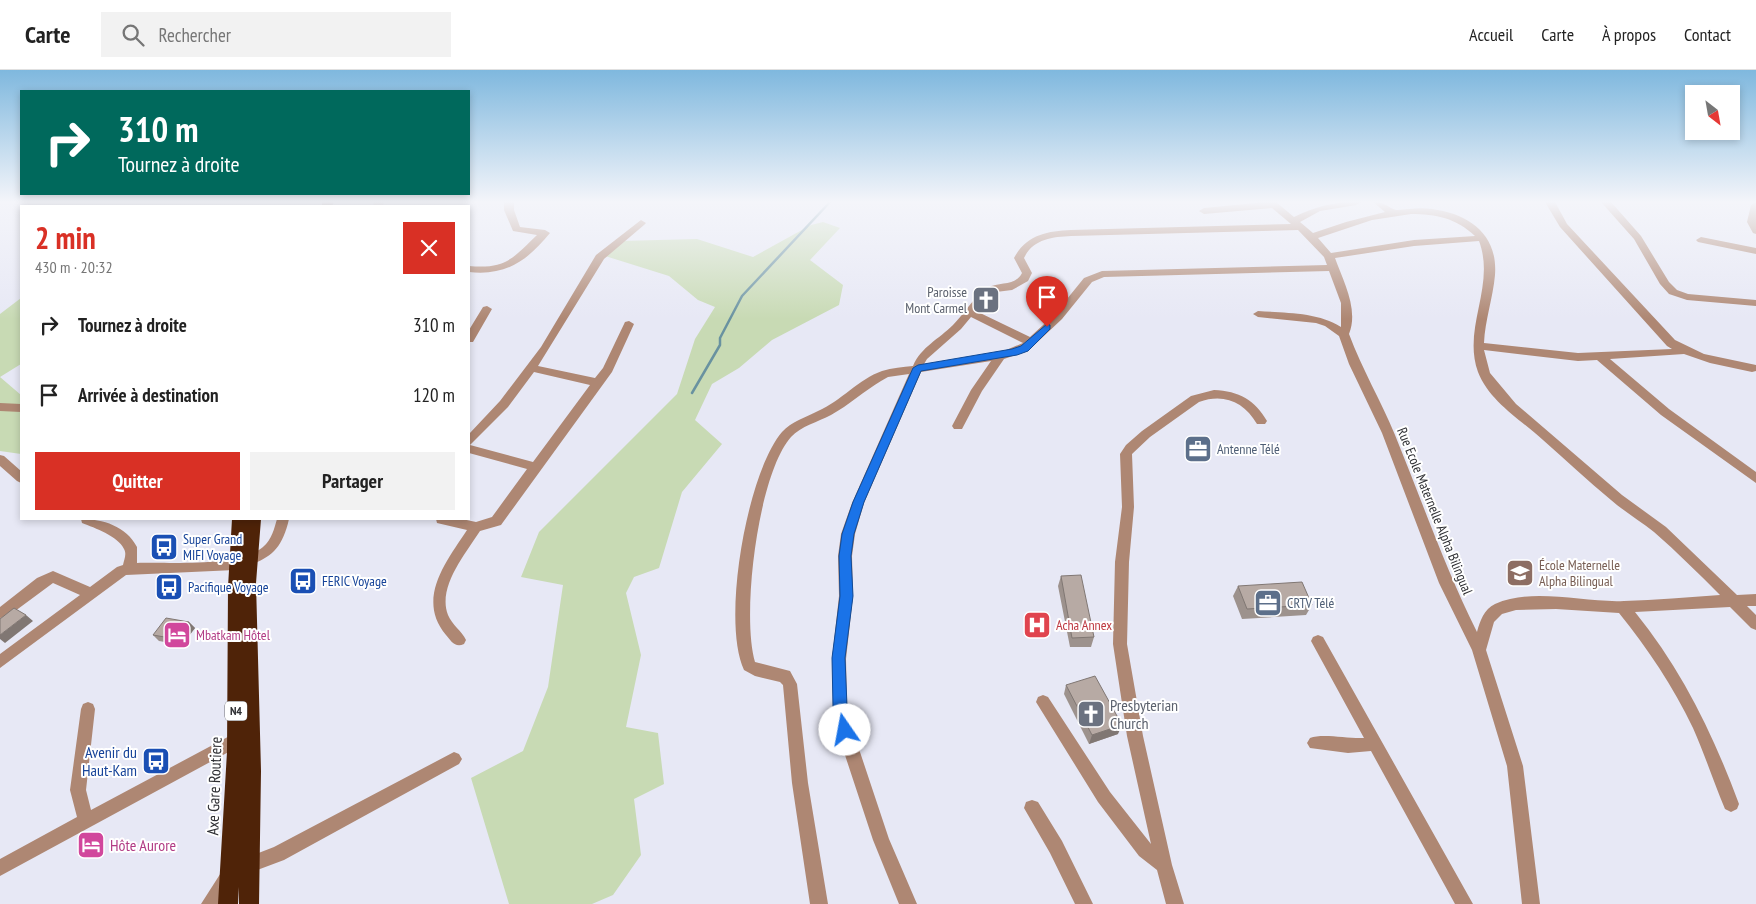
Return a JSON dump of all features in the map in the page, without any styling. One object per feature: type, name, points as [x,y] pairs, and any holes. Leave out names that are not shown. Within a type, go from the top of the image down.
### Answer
[{"type":"highway","name":"Axe Gare Routiere","points":[[240,520],[242,563],[237,703],[243,736],[249,904]]},
{"type":"highway","name":"Axe Gare Routiere","points":[[242,563],[253,520]]},
{"type":"highway","name":"Axe Gare Routiere","points":[[228,904],[235,802],[243,736]]},
{"type":"street","points":[[470,269],[486,271],[507,267],[536,241]]},
{"type":"street","points":[[470,440],[504,404],[532,368],[590,277],[597,260],[620,241]]},
{"type":"street","points":[[908,904],[881,840],[848,740],[840,706],[839,658],[846,596],[845,556],[848,534],[858,502],[922,357],[957,327],[981,298],[993,289],[1008,288],[1024,279],[1027,273],[1019,258],[1025,246],[1032,241]]},
{"type":"street","points":[[1258,314],[1317,320],[1330,324],[1344,334],[1348,324],[1346,309],[1334,268],[1328,256],[1315,241]]},
{"type":"street","points":[[1328,256],[1396,245],[1446,241]]},
{"type":"street","points":[[1483,241],[1490,258],[1490,278],[1487,300],[1478,336],[1478,361],[1496,390],[1604,487],[1686,552],[1756,624]]},
{"type":"street","points":[[1577,241],[1619,288],[1634,301],[1662,335],[1683,351]]},
{"type":"street","points":[[1640,241],[1666,284],[1673,292],[1687,297],[1756,302]]},
{"type":"street","points":[[1706,241],[1756,251]]},
{"type":"street","points":[[819,904],[800,783],[790,684],[788,678],[755,670],[749,666],[742,597],[750,542],[767,476],[786,435],[800,424],[827,412],[848,399],[869,382],[885,374],[1000,356],[1024,348],[1058,317],[1088,280],[1102,274],[1334,268]]},
{"type":"street","points":[[470,338],[486,310]]},
{"type":"street","points":[[970,312],[1031,342]]},
{"type":"street","points":[[446,520],[476,527],[496,521],[598,383],[619,350],[629,324]]},
{"type":"street","name":"Rue Ecole Maternelle Alpha Bilingual","points":[[1344,334],[1355,364],[1388,432],[1446,583],[1479,650],[1515,766],[1531,904]]},
{"type":"street","points":[[1479,346],[1547,355],[1600,356],[1683,351],[1752,368]]},
{"type":"street","points":[[958,426],[977,390],[1000,356]]},
{"type":"street","points":[[1600,356],[1665,412],[1756,478]]},
{"type":"street","points":[[532,368],[598,383]]},
{"type":"street","points":[[1175,904],[1164,865],[1135,736],[1120,644],[1122,562],[1128,507],[1126,454],[1129,447],[1141,437],[1195,399],[1212,393],[1232,396],[1246,402],[1257,411],[1261,421]]},
{"type":"street","points":[[0,407],[20,408]]},
{"type":"street","points":[[470,450],[535,467]]},
{"type":"street","points":[[0,459],[20,477]]},
{"type":"street","points":[[89,520],[118,535],[131,547],[132,553],[129,569]]},
{"type":"street","points":[[0,662],[117,574],[129,569],[242,563],[263,555],[273,547],[283,520]]},
{"type":"street","points":[[459,640],[440,614],[439,602],[443,584],[476,527]]},
{"type":"street","points":[[2,613],[42,582],[53,576],[90,593]]},
{"type":"street","points":[[1479,650],[1488,619],[1498,609],[1516,604],[1556,603],[1623,608],[1698,601],[1734,602],[1756,600]]},
{"type":"street","points":[[1623,608],[1657,650],[1688,703],[1714,756],[1731,804]]},
{"type":"street","points":[[1318,641],[1464,904]]},
{"type":"street","points":[[1043,702],[1104,798],[1145,850],[1164,865]]},
{"type":"street","points":[[86,820],[78,790],[88,709]]},
{"type":"street","points":[[0,868],[243,736]]},
{"type":"street","points":[[1315,743],[1348,746],[1374,744]]},
{"type":"street","points":[[249,865],[278,854],[454,759]]},
{"type":"street","points":[[1032,808],[1056,847],[1084,904]]},
{"type":"street","points":[[210,904],[230,874]]},
{"type":"green space","points":[[620,241],[703,241],[753,257],[782,241],[828,241],[810,260],[843,285],[839,305],[772,340],[739,368],[712,384],[695,420],[722,444],[682,492],[659,568],[634,577],[626,593],[641,655],[626,727],[658,733],[664,784],[634,799],[641,855],[613,895],[592,904],[509,904],[471,778],[523,751],[548,687],[563,585],[521,577],[539,532],[677,394],[695,339],[715,307],[698,300],[669,276],[602,255]]},
{"type":"green space","points":[[20,299],[20,365],[0,377],[0,314]]},
{"type":"green space","points":[[0,377],[20,394],[20,454],[0,451]]},
{"type":"building","points":[[1081,575],[1094,637],[1072,638],[1061,576]]},
{"type":"building","points":[[1302,582],[1312,605],[1247,609],[1238,586]]},
{"type":"building","points":[[14,608],[26,615],[0,635],[0,619]]},
{"type":"building","points":[[166,618],[189,622],[176,639],[153,635]]},
{"type":"building","name":"Presbyterian Church","points":[[1095,676],[1122,725],[1092,735],[1066,685]]},
{"type":"waterway","points":[[692,393],[720,345],[720,338],[742,296],[794,241]]},
{"type":"place","name":"Paroisse Mont Carmel","points":[[986,300]]},
{"type":"place","name":"Antenne Télé","points":[[1198,449]]},
{"type":"place","name":"Super Grand MIFI Voyage","points":[[164,547]]},
{"type":"place","name":"École Maternelle Alpha Bilingual","points":[[1520,573]]},
{"type":"place","name":"FERIC Voyage","points":[[303,581]]},
{"type":"place","name":"Pacifique Voyage","points":[[169,587]]},
{"type":"place","name":"CRTV Télé","points":[[1268,603]]},
{"type":"place","name":"Acha Annex","points":[[1037,625]]},
{"type":"place","name":"Mbatkam Hôtel","points":[[177,635]]},
{"type":"place","name":"Presbyterian Church","points":[[1091,714]]},
{"type":"place","name":"Avenir du Haut-Kam","points":[[156,761]]},
{"type":"place","name":"Hôte Aurore","points":[[91,845]]},
{"type":"route","points":[[845,730],[840,706],[839,658],[846,596],[845,556],[848,534],[858,502],[918,368],[1000,356],[1014,352],[1024,348],[1047,327]]}]
